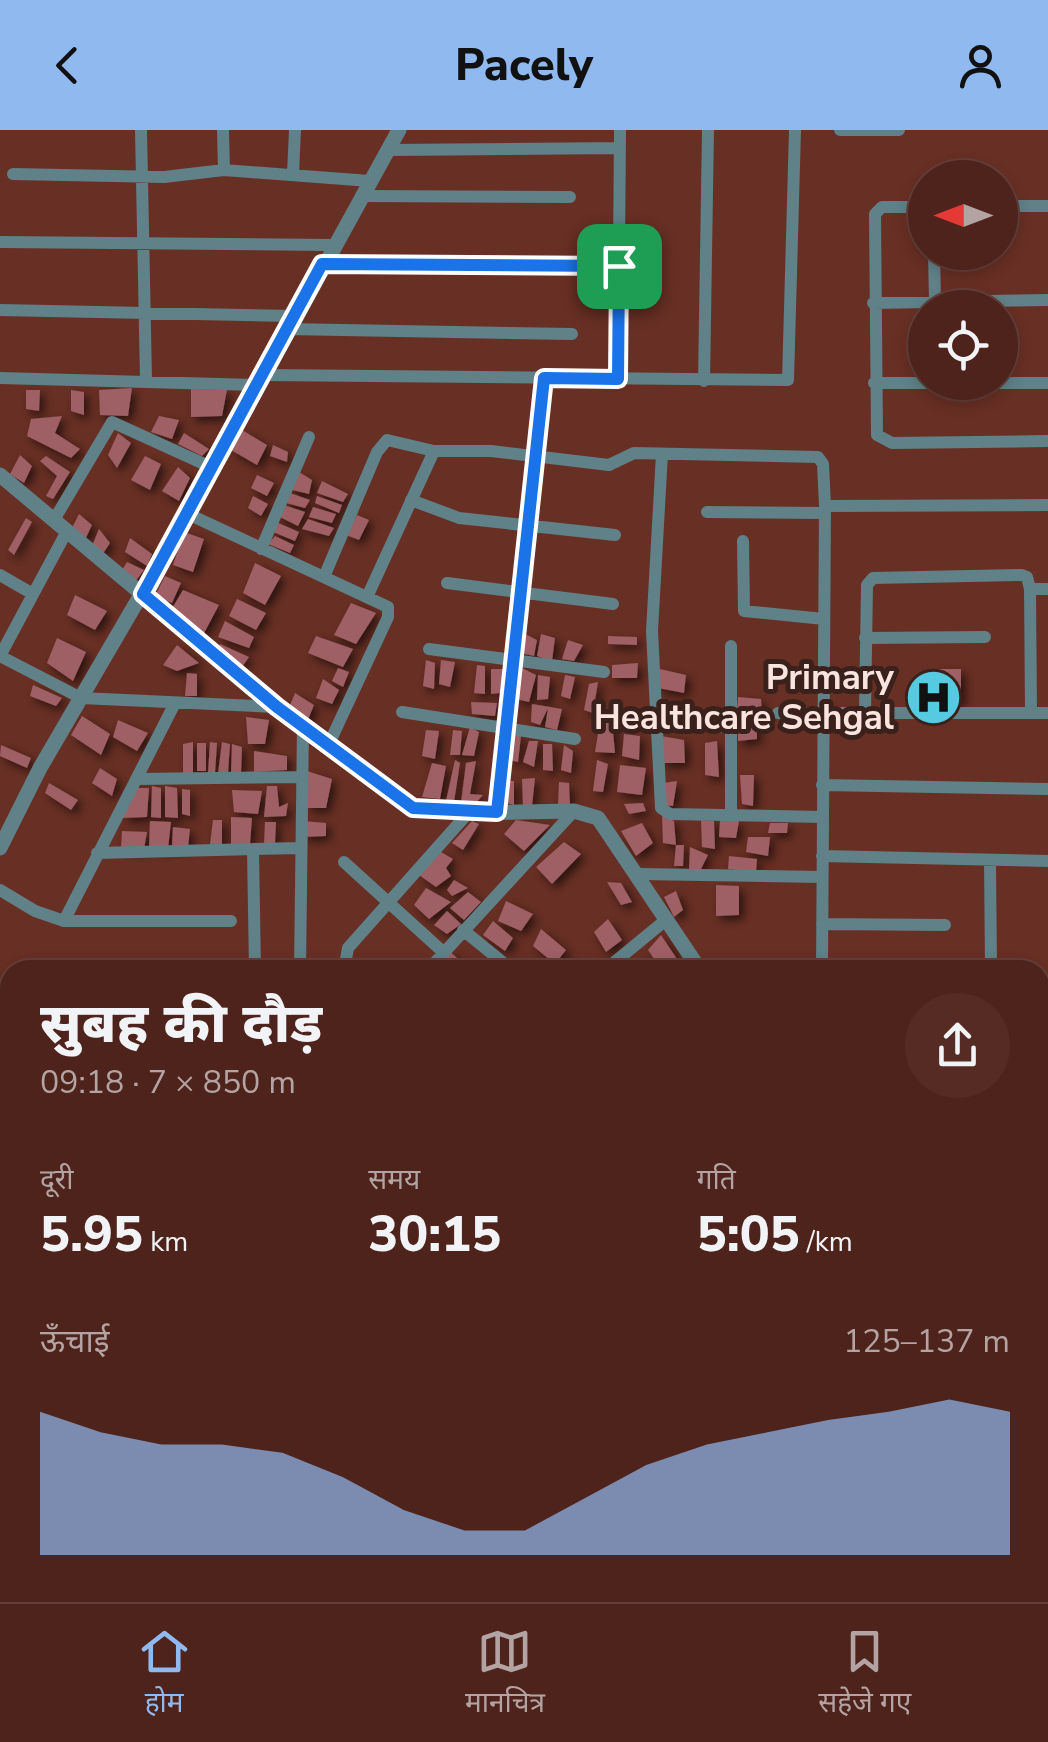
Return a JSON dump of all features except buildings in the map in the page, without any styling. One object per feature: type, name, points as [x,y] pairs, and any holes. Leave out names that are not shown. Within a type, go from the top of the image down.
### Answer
[{"type":"street","points":[[141,130],[146,379]]},
{"type":"street","points":[[222,130],[224,170]]},
{"type":"street","points":[[293,174],[295,130]]},
{"type":"street","points":[[0,848],[399,130]]},
{"type":"street","points":[[618,379],[620,130]]},
{"type":"street","points":[[704,381],[708,130]]},
{"type":"street","points":[[0,378],[779,382],[791,376],[795,130]]},
{"type":"street","points":[[840,130],[899,130]]},
{"type":"street","points":[[387,150],[620,148]]},
{"type":"street","points":[[13,174],[141,177],[224,170],[370,181]]},
{"type":"street","points":[[360,196],[570,196]]},
{"type":"street","points":[[908,207],[882,206],[875,214],[875,430],[885,442],[1048,441]]},
{"type":"street","points":[[1018,206],[1048,206]]},
{"type":"street","points":[[0,242],[332,246]]},
{"type":"street","points":[[322,264],[619,266]]},
{"type":"street","points":[[1018,301],[1048,300]]},
{"type":"street","points":[[873,304],[908,303]]},
{"type":"street","points":[[0,310],[142,312],[572,334]]},
{"type":"street","points":[[497,812],[544,378]]},
{"type":"street","points":[[874,383],[1048,383]]},
{"type":"street","points":[[213,468],[112,422],[0,656],[80,698],[277,707]]},
{"type":"street","points":[[260,549],[309,436]]},
{"type":"street","points":[[324,577],[384,442],[393,440],[434,452],[491,451],[609,465],[629,454],[814,455],[823,464],[825,510],[822,960]]},
{"type":"street","points":[[368,596],[434,452]]},
{"type":"street","points":[[662,454],[652,631],[660,802],[664,812],[822,817]]},
{"type":"street","points":[[0,475],[277,707],[413,808],[468,813],[574,811],[604,823],[694,960]]},
{"type":"street","points":[[411,500],[459,518],[616,535]]},
{"type":"street","points":[[706,512],[1048,505]]},
{"type":"street","points":[[188,514],[388,607],[388,617],[328,746]]},
{"type":"street","points":[[743,541],[744,611],[824,619]]},
{"type":"street","points":[[0,575],[33,594]]},
{"type":"street","points":[[865,713],[867,585],[873,578],[1022,575],[1027,577],[1030,589],[1031,713]]},
{"type":"street","points":[[447,583],[614,604]]},
{"type":"street","points":[[1030,589],[1048,589]]},
{"type":"street","points":[[865,638],[985,637]]},
{"type":"street","points":[[731,646],[732,815]]},
{"type":"street","points":[[429,649],[604,672]]},
{"type":"street","points":[[64,921],[175,703]]},
{"type":"street","points":[[402,712],[575,738]]},
{"type":"street","points":[[778,713],[1048,713]]},
{"type":"street","points":[[657,724],[732,727]]},
{"type":"street","points":[[300,960],[298,848],[303,725]]},
{"type":"street","points":[[136,778],[300,778]]},
{"type":"street","points":[[822,786],[1048,788]]},
{"type":"street","points":[[435,960],[574,811]]},
{"type":"street","points":[[346,960],[348,948],[468,813]]},
{"type":"street","points":[[98,853],[298,848]]},
{"type":"street","points":[[254,850],[254,960]]},
{"type":"street","points":[[822,856],[1048,861]]},
{"type":"street","points":[[990,860],[991,960]]},
{"type":"street","points":[[344,862],[442,951]]},
{"type":"street","points":[[638,874],[822,876]]},
{"type":"street","points":[[0,890],[35,911],[64,921],[232,921]]},
{"type":"street","points":[[617,960],[667,919]]},
{"type":"street","points":[[822,924],[946,926]]},
{"type":"street","points":[[463,930],[500,960]]},
{"type":"place","name":"Primary Healthcare Sehgal","points":[[933,697]]},
{"type":"route","points":[[322,264],[619,266],[618,379],[544,378],[497,812],[413,808],[277,707],[143,594],[322,264]]}]
